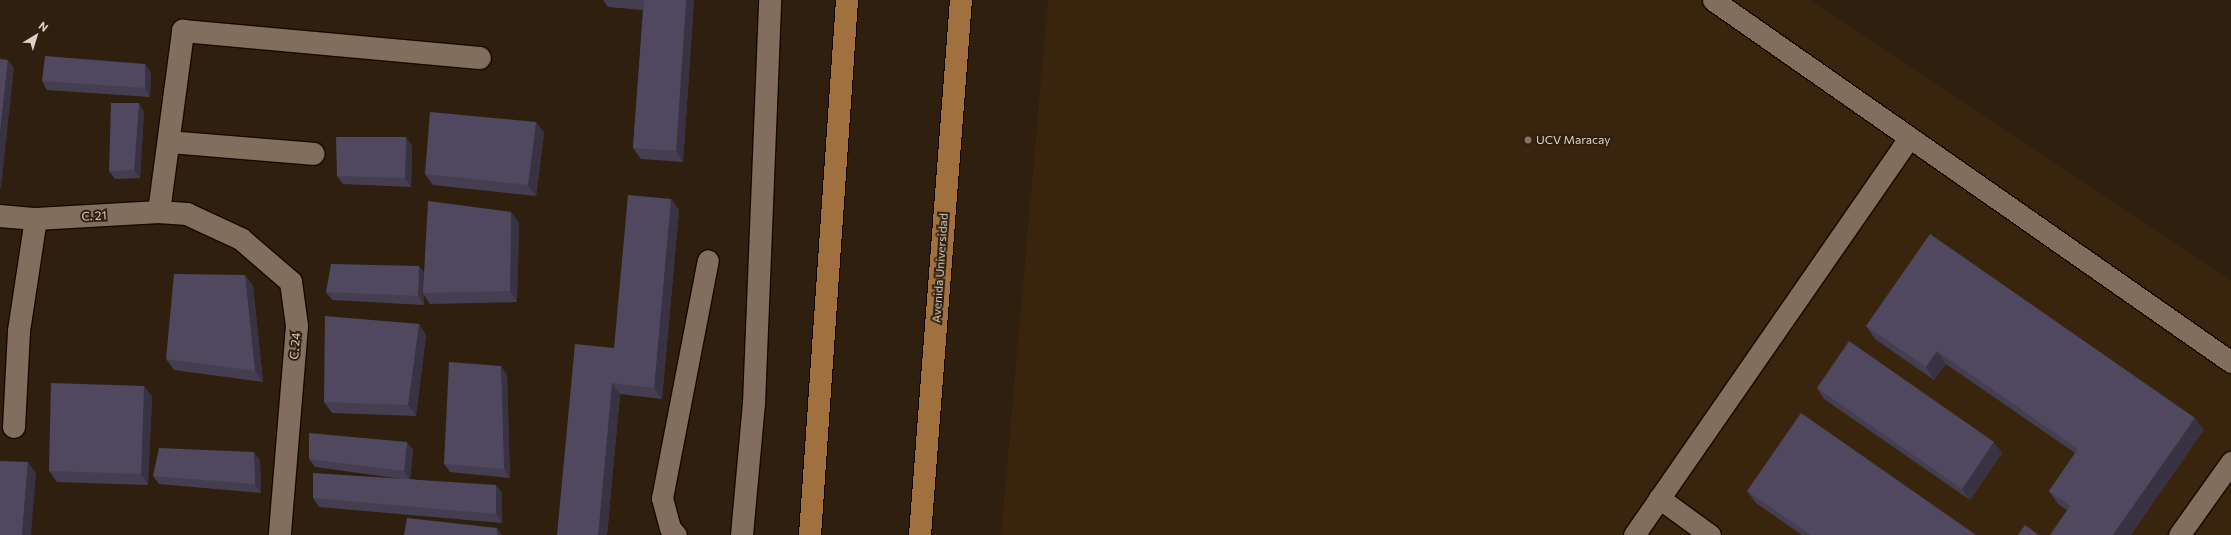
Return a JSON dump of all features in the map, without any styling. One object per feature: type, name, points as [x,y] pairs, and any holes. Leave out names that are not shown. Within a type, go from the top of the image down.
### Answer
[{"type":"main road","points":[[810,535],[847,0]]},
{"type":"main road","name":"Avenida Universidad","points":[[920,535],[961,0]]},
{"type":"street","points":[[742,535],[754,404],[770,0]]},
{"type":"street","points":[[159,212],[183,31],[480,58]]},
{"type":"street","points":[[169,142],[314,154]]},
{"type":"street","name":"C. 21","points":[[0,216],[36,219],[159,212],[187,214]]},
{"type":"street","name":"C. 24","points":[[187,214],[241,239],[291,282],[297,326],[280,535]]},
{"type":"street","points":[[14,427],[9,330],[36,219]]},
{"type":"lane","points":[[1713,0],[2231,362]]},
{"type":"lane","points":[[1634,535],[1909,138]]},
{"type":"lane","points":[[676,535],[670,528],[662,498],[708,260]]},
{"type":"lane","points":[[2179,535],[2231,462]]},
{"type":"lane","points":[[1659,498],[1710,535]]},
{"type":"shaded area","name":"UCV Maracay","points":[[1048,0],[1809,0],[2231,280],[2231,535],[1001,535]]},
{"type":"building","points":[[644,0],[686,0],[676,151],[633,148]]},
{"type":"building","points":[[45,56],[145,64],[145,88],[42,81]]},
{"type":"building","points":[[0,59],[8,60],[0,133]]},
{"type":"building","points":[[111,103],[139,103],[134,170],[109,171]]},
{"type":"building","points":[[430,112],[536,122],[528,185],[425,174]]},
{"type":"building","points":[[336,137],[406,137],[405,178],[337,176]]},
{"type":"building","points":[[628,195],[671,199],[654,388],[612,383],[598,535],[557,535],[575,344],[614,348]]},
{"type":"building","points":[[428,201],[511,212],[510,291],[423,293]]},
{"type":"building","points":[[1930,234],[2195,418],[2113,535],[2050,535],[2070,506],[2049,491],[2078,449],[1937,351],[1926,367],[1866,326]]},
{"type":"building","points":[[331,264],[419,266],[418,296],[326,292]]},
{"type":"building","points":[[174,274],[245,275],[255,371],[166,359]]},
{"type":"building","points":[[325,316],[419,324],[408,405],[324,402]]},
{"type":"building","points":[[1849,341],[1994,442],[1962,489],[1817,388]]},
{"type":"building","points":[[449,362],[501,366],[504,469],[444,464]]},
{"type":"building","points":[[51,383],[144,386],[141,474],[49,471]]},
{"type":"building","points":[[1801,413],[1976,535],[1811,535],[1747,491]]},
{"type":"building","points":[[309,433],[407,442],[404,471],[309,459]]},
{"type":"building","points":[[159,448],[254,452],[255,484],[153,476]]},
{"type":"building","points":[[0,461],[28,462],[22,535],[0,535]]},
{"type":"building","points":[[313,473],[496,485],[496,514],[313,498]]},
{"type":"building","points":[[407,518],[497,528],[497,535],[404,535]]},
{"type":"building","points":[[2025,525],[2039,535],[2018,535]]},
{"type":"place","name":"UCV Maracay","points":[[1528,140]]}]
